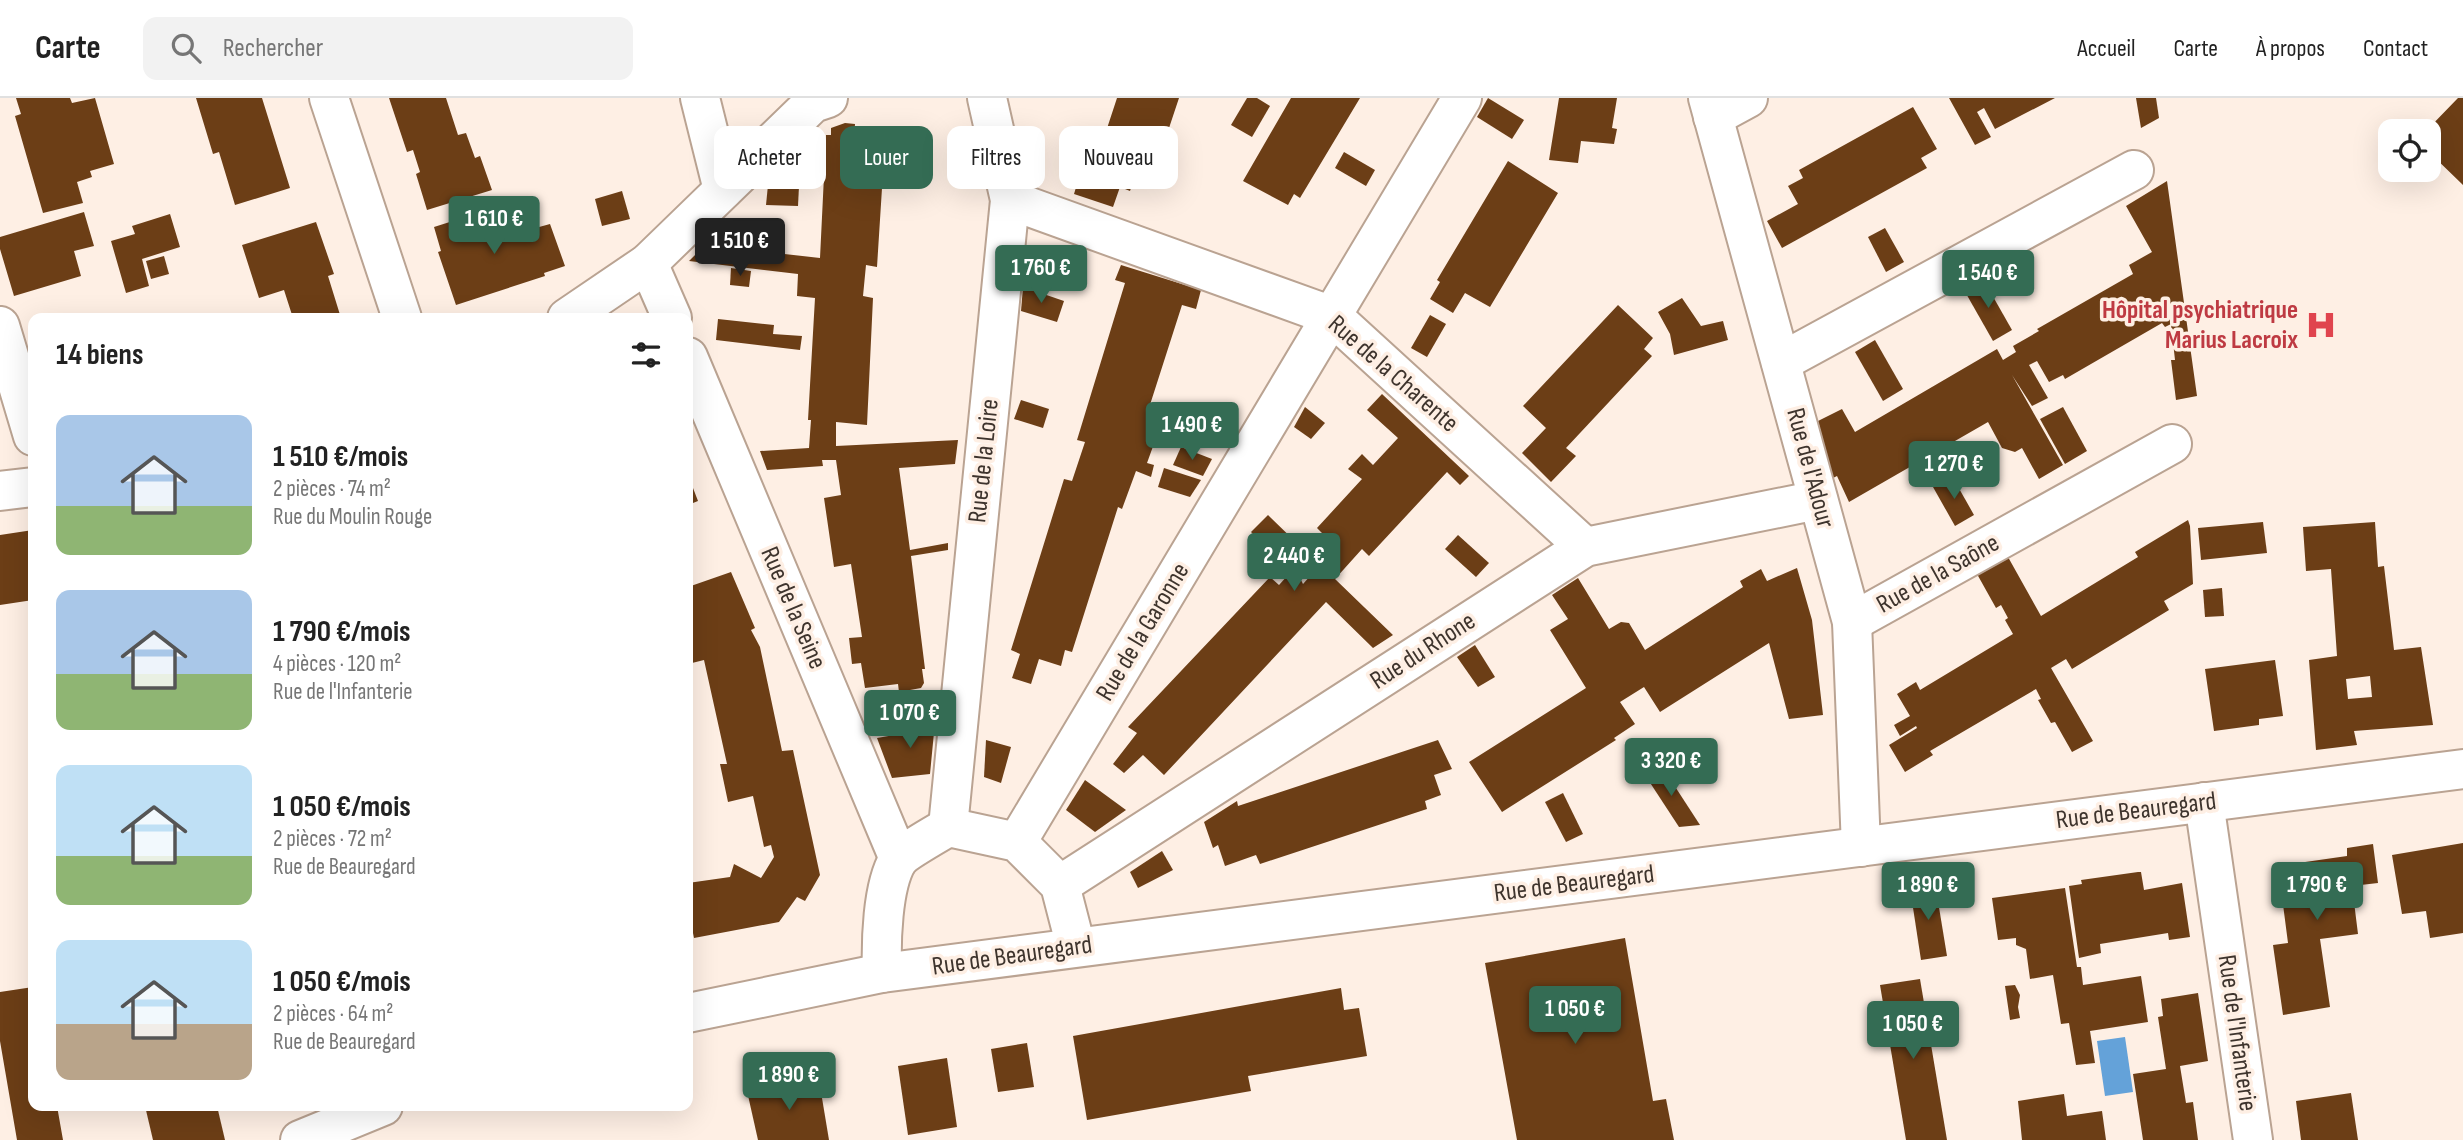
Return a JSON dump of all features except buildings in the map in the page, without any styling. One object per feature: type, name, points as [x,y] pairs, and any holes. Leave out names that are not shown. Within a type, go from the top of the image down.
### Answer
[{"type":"street","points":[[329,98],[400,313]]},
{"type":"street","points":[[699,98],[723,190]]},
{"type":"street","points":[[574,313],[648,263],[813,103],[828,98]]},
{"type":"street","name":"Rue de la Loire","points":[[948,827],[1010,200],[987,98]]},
{"type":"street","name":"Rue de la Garonne","points":[[1017,842],[1462,98]]},
{"type":"street","points":[[1711,107],[1748,98]]},
{"type":"street","name":"Rue de l'Adour","points":[[1711,107],[1852,622],[1861,847]]},
{"type":"street","points":[[1781,362],[2134,170]]},
{"type":"street","name":"Rue de la Charente","points":[[1010,200],[1332,316],[1585,547]]},
{"type":"street","points":[[648,263],[669,313]]},
{"type":"street","points":[[0,326],[28,419]]},
{"type":"street","name":"Rue de la Seine","points":[[693,369],[899,859]]},
{"type":"street","name":"Rue de la Saône","points":[[1852,622],[2172,444]]},
{"type":"street","points":[[0,491],[28,488]]},
{"type":"street","name":"Rue du Rhone","points":[[1060,885],[1585,547],[1818,500]]},
{"type":"street","name":"Rue de Beauregard","points":[[693,1012],[882,973],[2463,769]]},
{"type":"street","name":"Rue de l'Infanterie","points":[[2204,802],[2253,1140]]},
{"type":"street","points":[[882,973],[885,898],[899,859],[948,827],[1017,842],[1060,885],[1076,947]]},
{"type":"street","points":[[300,1140],[344,1131],[375,1111]]},
{"type":"water","points":[[2125,1037],[2133,1092],[2105,1096],[2097,1041]]},
{"type":"place","name":"Hôpital psychiatrique Marius Lacroix","points":[[2321,325]]}]
